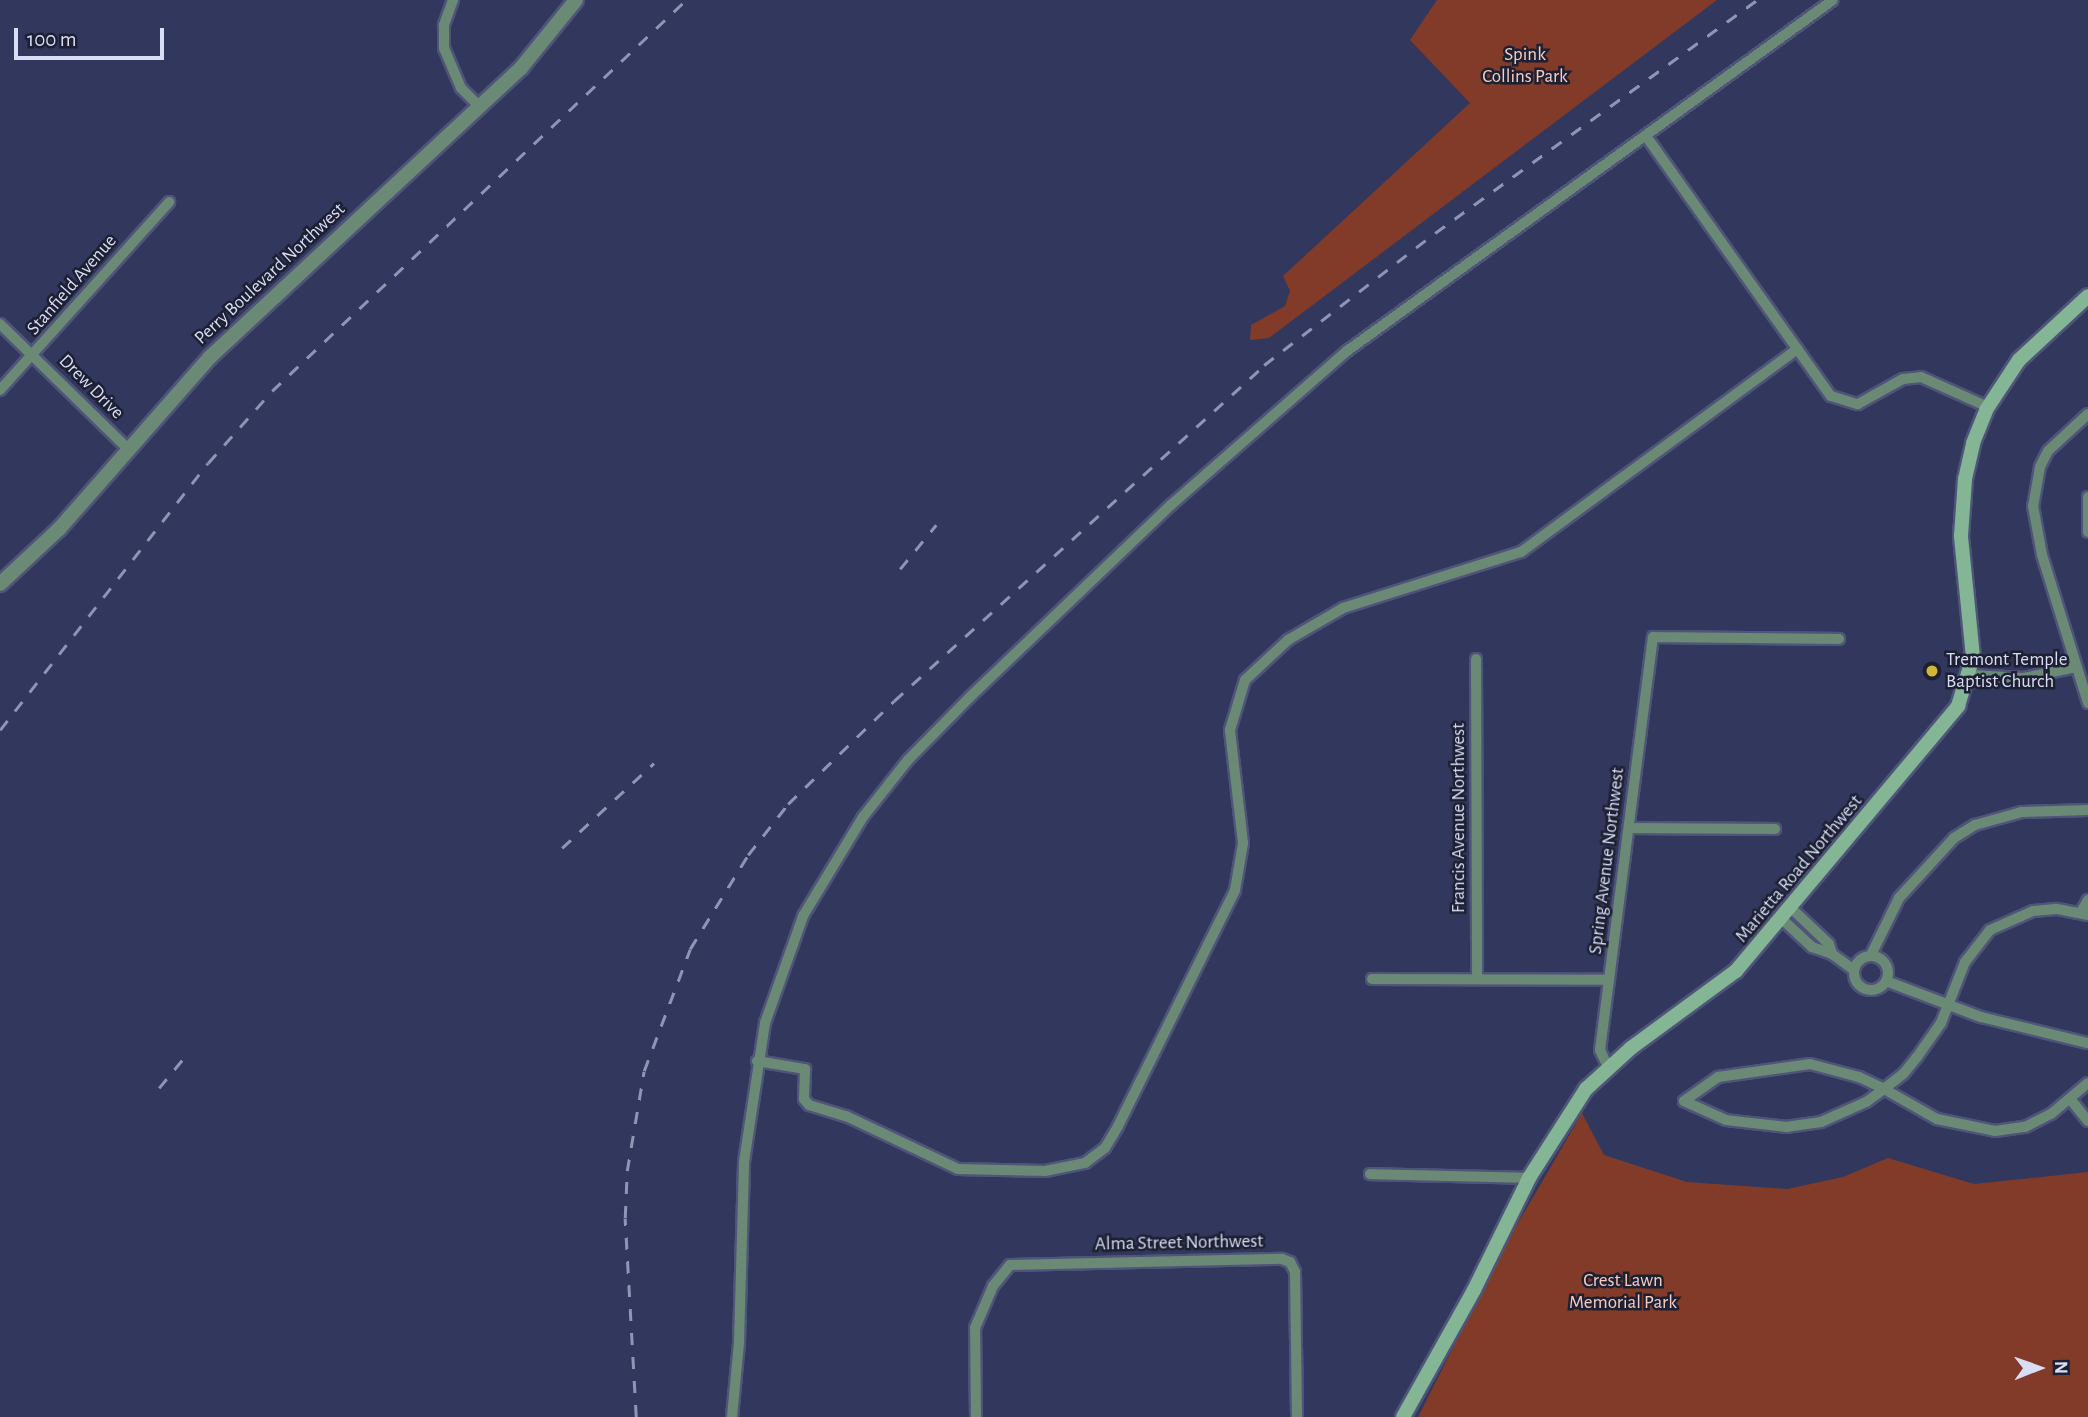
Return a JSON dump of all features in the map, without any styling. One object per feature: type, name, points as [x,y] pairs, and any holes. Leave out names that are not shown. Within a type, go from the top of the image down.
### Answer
[{"type":"main road","name":"Marietta Road Northwest","points":[[1403,1417],[1474,1290],[1529,1178],[1567,1114],[1608,1067],[1727,979],[1788,914],[1958,706],[1971,675],[1973,640],[1961,508],[1973,443],[1987,407],[2035,341],[2088,296]]},
{"type":"street","points":[[453,0],[444,25],[444,48],[461,88],[478,105]]},
{"type":"street","name":"Perry Boulevard Northwest","points":[[0,584],[59,529],[127,448],[228,339],[521,68],[576,0]]},
{"type":"street","points":[[732,1417],[739,1343],[744,1162],[757,1061],[783,963],[830,864],[908,760],[1171,505],[1347,351],[1833,0]]},
{"type":"street","points":[[1646,136],[1797,349],[1839,401],[1858,404],[1903,379],[1921,377],[1987,407]]},
{"type":"street","name":"Stanfield Avenue","points":[[0,390],[169,202]]},
{"type":"street","name":"Drew Drive","points":[[0,324],[127,448]]},
{"type":"street","points":[[757,1061],[804,1069],[804,1099],[809,1105],[846,1116],[958,1169],[1045,1171],[1085,1163],[1105,1148],[1118,1126],[1235,890],[1243,843],[1230,730],[1245,680],[1288,640],[1343,608],[1521,552],[1797,349]]},
{"type":"street","points":[[2088,414],[2048,451],[2040,467],[2033,506],[2042,555],[2088,703]]},
{"type":"street","points":[[2088,497],[2088,531]]},
{"type":"street","name":"Spring Avenue Northwest","points":[[1608,1067],[1600,1050],[1653,637],[1839,639]]},
{"type":"street","name":"Francis Avenue Northwest","points":[[1476,659],[1477,978]]},
{"type":"street","points":[[1971,675],[2024,678],[2076,667]]},
{"type":"street","points":[[1854,970],[1859,960],[1871,955],[1899,898],[1954,838],[1975,825],[2022,812],[2088,810]]},
{"type":"street","points":[[1629,828],[1775,829]]},
{"type":"street","points":[[2088,900],[2084,914],[2033,911],[1990,930],[1965,962],[1948,1006],[1917,1057],[1884,1090],[1821,1122],[1787,1127],[1726,1121],[1684,1101],[1718,1077],[1810,1064],[1859,1077],[1884,1090],[1937,1119],[1995,1131],[2025,1126],[2071,1100],[2088,1083]]},
{"type":"street","points":[[1788,914],[1812,947],[1832,954],[1854,970],[1863,988],[1877,989],[1886,981]]},
{"type":"street","points":[[1871,955],[1885,962],[1886,981]]},
{"type":"street","points":[[1372,979],[1609,980]]},
{"type":"street","points":[[1886,981],[1948,1006],[2088,1043]]},
{"type":"street","points":[[2071,1100],[2088,1121]]},
{"type":"street","points":[[1370,1174],[1529,1178]]},
{"type":"street","name":"Alma Street Northwest","points":[[976,1417],[974,1345],[980,1313],[1003,1270],[1018,1263],[1287,1260],[1295,1272],[1297,1417]]},
{"type":"green space","name":"Spink Collins Park","points":[[1437,0],[1717,0],[1269,338],[1250,340],[1251,325],[1285,306],[1290,291],[1283,276],[1470,103],[1410,40]]},
{"type":"green space","name":"Crest Lawn Memorial Park","points":[[1582,1113],[1604,1155],[1687,1182],[1787,1189],[1843,1177],[1888,1158],[1974,1184],[2088,1172],[2088,1417],[1418,1417],[1504,1247]]},
{"type":"railway","points":[[0,730],[208,463],[272,391],[686,0]]},
{"type":"railway","points":[[636,1417],[625,1218],[627,1171],[644,1071],[690,949],[748,855],[788,804],[894,701],[1264,365],[1435,233],[1757,0]]},
{"type":"railway","points":[[900,569],[936,525]]},
{"type":"railway","points":[[562,848],[654,763]]},
{"type":"railway","points":[[159,1088],[187,1054]]},
{"type":"place","name":"Tremont Temple Baptist Church","points":[[1932,671]]}]
